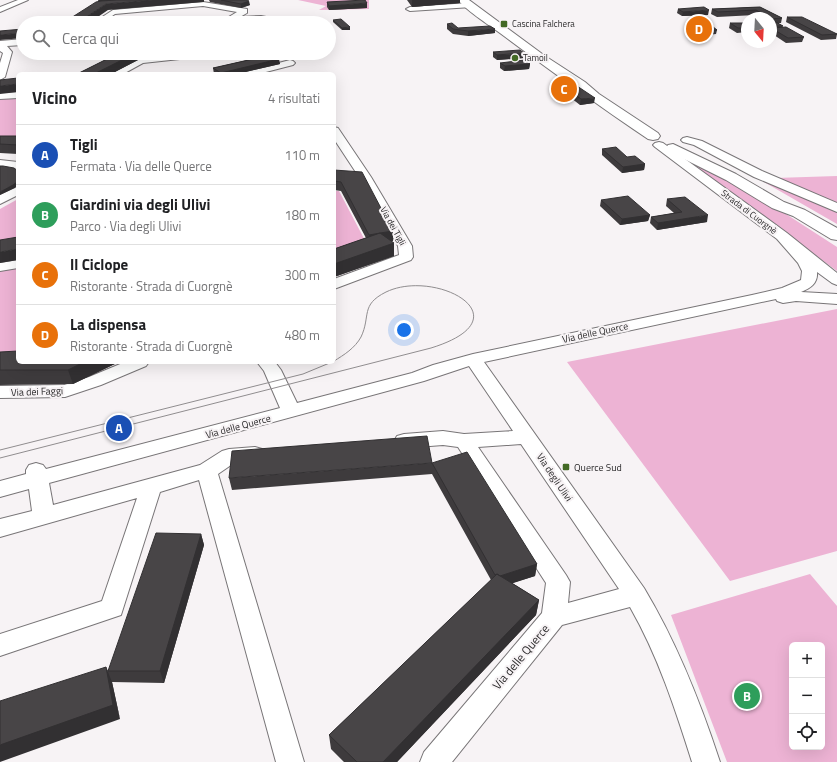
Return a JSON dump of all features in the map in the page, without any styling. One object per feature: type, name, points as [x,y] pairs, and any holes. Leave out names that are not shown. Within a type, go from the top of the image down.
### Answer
[{"type":"main road","name":"Strada di Cuorgnè","points":[[466,2],[541,58],[581,85],[595,98],[670,139],[778,205],[799,213],[837,235]]},
{"type":"street","points":[[0,10],[24,0]]},
{"type":"street","name":"Strada di Cuorgnè","points":[[410,9],[466,2]]},
{"type":"street","points":[[107,16],[113,12],[204,4],[244,11],[236,16]]},
{"type":"street","points":[[0,77],[8,52],[3,49],[1,44],[16,43]]},
{"type":"street","points":[[120,72],[141,62],[153,60]]},
{"type":"street","points":[[258,72],[292,66],[288,60]]},
{"type":"street","points":[[0,96],[16,94]]},
{"type":"street","points":[[336,133],[365,177]]},
{"type":"street","name":"Strada di Cuorgnè","points":[[670,139],[698,144],[764,177],[837,208]]},
{"type":"street","name":"Strada di Cuorgnè","points":[[670,139],[782,236],[837,280]]},
{"type":"street","points":[[0,164],[16,166]]},
{"type":"street","points":[[349,176],[365,177]]},
{"type":"street","name":"Via dei Tigli","points":[[336,283],[406,257],[405,246],[365,177]]},
{"type":"street","points":[[0,200],[16,191]]},
{"type":"street","name":"Via delle Querce","points":[[0,479],[36,474],[290,408],[418,377],[473,359],[752,300],[806,284],[810,279],[809,268],[804,260],[782,236]]},
{"type":"street","points":[[0,267],[16,264]]},
{"type":"street","name":"Via delle Querce","points":[[752,300],[796,296],[837,299]]},
{"type":"street","name":"Via degli Ulivi","points":[[473,359],[636,595],[652,621],[689,708],[706,762]]},
{"type":"street","name":"Via dei Faggi","points":[[0,392],[65,391],[96,381],[135,364]]},
{"type":"street","points":[[268,364],[272,370],[290,408]]},
{"type":"street","points":[[388,442],[443,438],[464,442],[527,437]]},
{"type":"street","name":"Via delle Querce","points":[[434,762],[554,617],[558,582],[464,442]]},
{"type":"street","points":[[0,528],[207,471],[229,456],[277,452]]},
{"type":"street","points":[[207,471],[290,762]]},
{"type":"street","points":[[36,474],[44,516]]},
{"type":"street","name":"Via delle Querce","points":[[0,489],[36,474]]},
{"type":"street","points":[[0,645],[112,608],[151,487]]},
{"type":"street","points":[[554,617],[636,595]]},
{"type":"shaded area","points":[[298,0],[369,0],[369,9],[319,10],[326,6]]},
{"type":"shaded area","points":[[16,96],[16,145],[0,144],[0,98]]},
{"type":"shaded area","points":[[678,155],[689,158],[772,205],[837,247],[837,271]]},
{"type":"shaded area","points":[[837,176],[837,205],[775,178]]},
{"type":"shaded area","points":[[764,182],[837,211],[837,224]]},
{"type":"shaded area","points":[[336,191],[339,191],[369,248],[336,258]]},
{"type":"shaded area","points":[[16,200],[16,245],[0,248],[0,209]]},
{"type":"shaded area","points":[[16,267],[16,362],[0,365],[0,270]]},
{"type":"shaded area","points":[[837,309],[837,551],[730,581],[567,362]]},
{"type":"shaded area","points":[[810,574],[837,606],[837,762],[727,762],[671,615]]},
{"type":"building","points":[[153,0],[106,4],[88,16],[74,16],[96,2]]},
{"type":"building","points":[[221,0],[245,0],[249,1],[241,4]]},
{"type":"building","points":[[365,0],[367,3],[329,6],[327,2]]},
{"type":"building","points":[[704,7],[709,10],[683,12],[678,9]]},
{"type":"building","points":[[760,7],[770,12],[760,12],[756,10],[718,12],[712,9]]},
{"type":"building","points":[[787,17],[802,17],[837,34],[822,35]]},
{"type":"building","points":[[341,19],[350,27],[342,28],[336,23],[336,20]]},
{"type":"building","points":[[703,19],[717,30],[708,30],[693,20]]},
{"type":"building","points":[[452,23],[458,28],[490,26],[495,29],[468,31],[453,29],[447,24]]},
{"type":"building","points":[[730,23],[741,23],[741,28],[738,28]]},
{"type":"building","points":[[786,27],[804,37],[788,38],[777,32],[777,28]]},
{"type":"building","points":[[16,30],[16,34],[0,35],[0,31]]},
{"type":"building","points":[[520,50],[524,53],[497,55],[493,52]]},
{"type":"building","points":[[105,60],[122,60],[98,72],[81,72]]},
{"type":"building","points":[[249,60],[275,60],[225,72],[219,72],[213,68]]},
{"type":"building","points":[[525,60],[530,64],[505,66],[500,63]]},
{"type":"building","points":[[16,78],[16,84],[0,86],[0,80]]},
{"type":"building","points":[[562,86],[577,86],[595,98],[581,99]]},
{"type":"building","points":[[0,136],[16,136],[16,145],[0,144]]},
{"type":"building","points":[[616,147],[627,157],[635,156],[645,164],[623,167],[602,149]]},
{"type":"building","points":[[0,166],[14,168],[16,170],[16,183],[0,192]]},
{"type":"building","points":[[336,170],[362,172],[393,231],[369,235],[341,182],[336,181]]},
{"type":"building","points":[[628,196],[650,215],[622,219],[601,200]]},
{"type":"building","points":[[685,197],[708,215],[658,223],[651,217],[682,212],[667,199]]},
{"type":"building","points":[[380,233],[394,243],[336,263],[336,248]]},
{"type":"building","points":[[16,237],[16,249],[0,252],[0,240]]},
{"type":"building","points":[[16,351],[16,364],[80,364],[68,370],[0,370],[0,352]]},
{"type":"building","points":[[427,436],[432,463],[229,478],[232,451]]},
{"type":"building","points":[[467,452],[537,564],[500,576],[497,574],[495,575],[432,463]]},
{"type":"building","points":[[156,533],[201,534],[160,671],[108,671]]},
{"type":"building","points":[[497,574],[539,600],[383,762],[357,762],[329,735]]},
{"type":"building","points":[[106,667],[113,705],[0,745],[0,701]]},
{"type":"tram line","points":[[0,458],[431,348],[459,336],[472,323],[473,311],[464,300],[448,291],[428,286],[406,286],[386,292],[378,297],[369,306],[364,330],[359,341],[349,351],[336,360]]},
{"type":"tram line","points":[[0,450],[303,374],[327,364]]},
{"type":"place","name":"Cascina Falchera","points":[[504,24]]},
{"type":"place","name":"La dispensa","points":[[699,29]]},
{"type":"place","name":"Tamoil","points":[[515,58]]},
{"type":"place","name":"Il Ciclope","points":[[564,89]]},
{"type":"place","name":"Tigli","points":[[119,428]]},
{"type":"place","name":"Querce Sud","points":[[566,467]]},
{"type":"place","name":"Giardini via degli Ulivi","points":[[747,696]]}]
